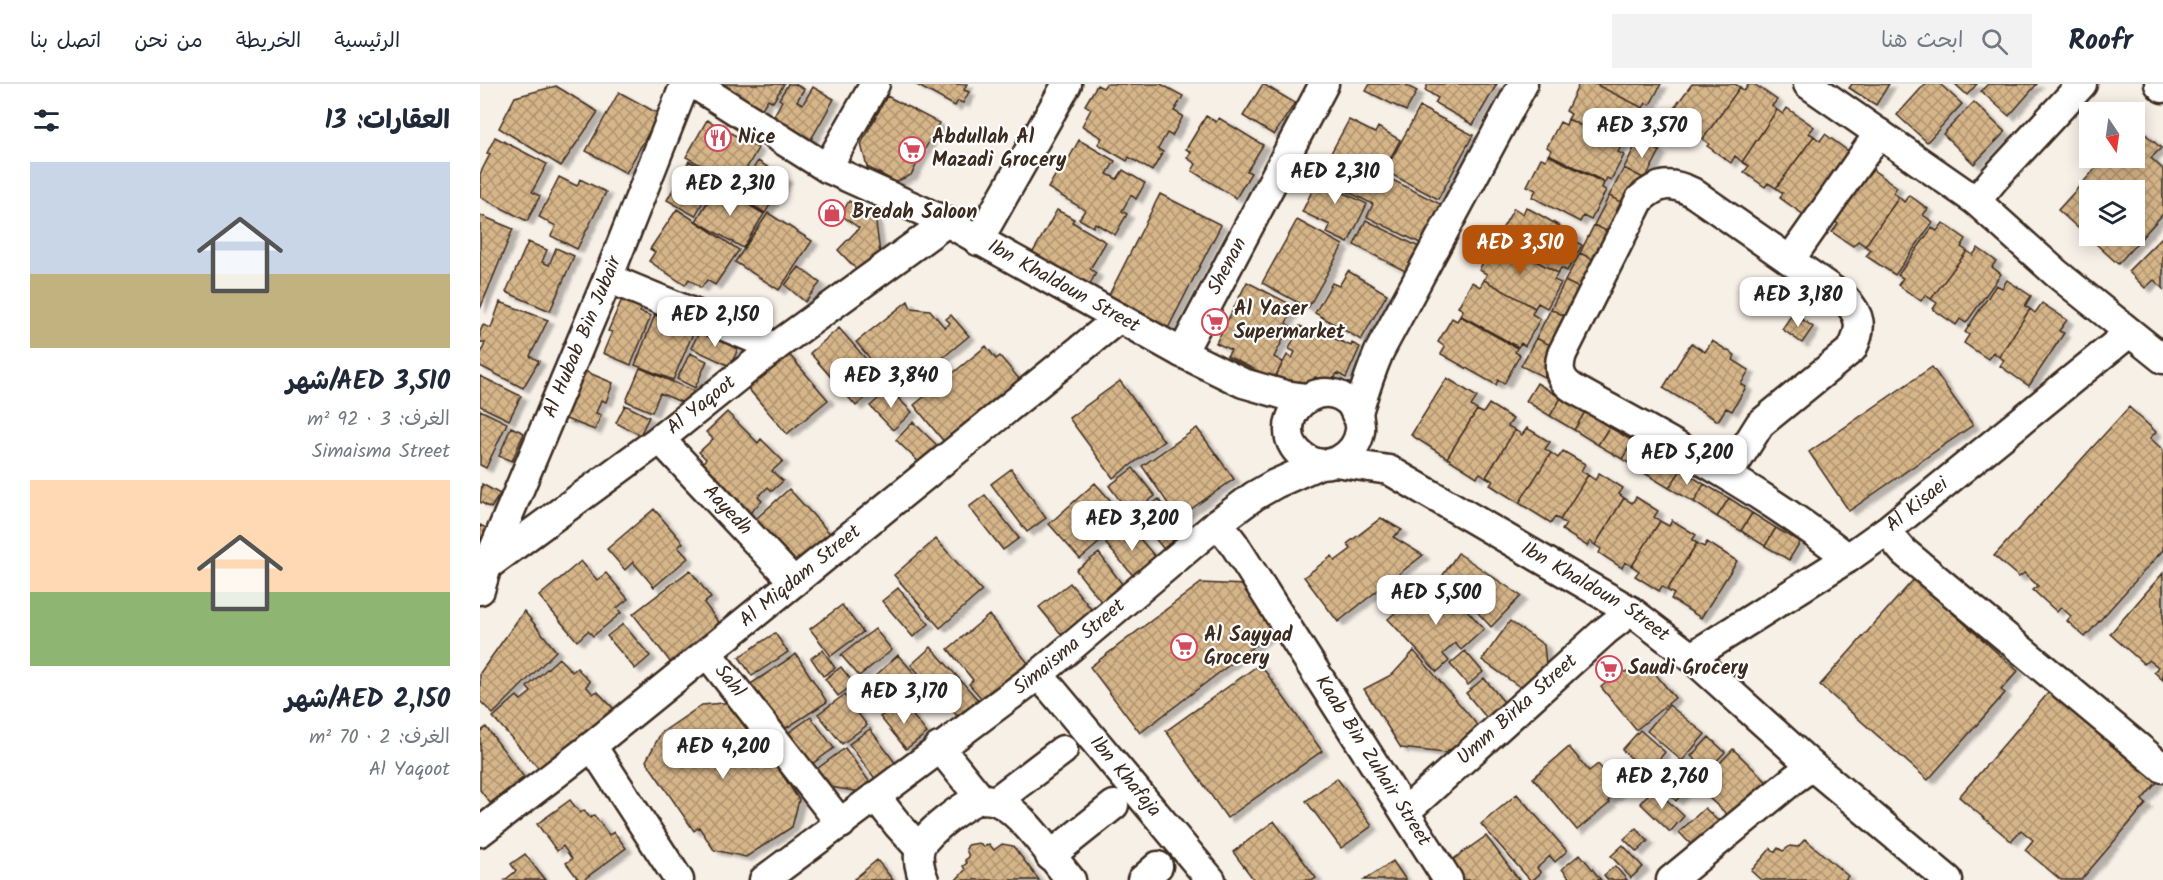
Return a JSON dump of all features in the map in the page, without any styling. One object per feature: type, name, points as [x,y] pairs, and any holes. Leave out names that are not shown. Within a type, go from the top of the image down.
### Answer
[{"type":"street","name":"Al Hubab Bin Jubair","points":[[484,578],[609,278],[685,84]]},
{"type":"street","name":"Ibn Khaldoun Street","points":[[694,84],[827,168],[947,222],[1182,353],[1243,383],[1285,395],[1316,395]]},
{"type":"street","points":[[827,168],[875,84]]},
{"type":"street","points":[[978,241],[1067,84]]},
{"type":"street","name":"Shenan","points":[[1182,353],[1324,84]]},
{"type":"street","points":[[1379,352],[1345,381],[1296,407],[1290,419],[1290,437],[1297,452],[1307,459],[1327,463],[1348,455],[1356,444],[1370,373],[1379,352],[1523,84]]},
{"type":"street","points":[[1808,84],[1976,201],[2056,273],[2163,359]]},
{"type":"street","points":[[1976,201],[2082,84]]},
{"type":"street","points":[[2159,84],[2163,88]]},
{"type":"street","points":[[1790,260],[1879,133]]},
{"type":"street","points":[[1728,475],[1760,424],[1852,349],[1859,336],[1860,322],[1854,308],[1844,298],[1790,260],[1692,192],[1679,186],[1665,185],[1651,189],[1640,199],[1559,364],[1560,374],[1565,383],[1574,389],[1728,475],[1770,502],[1839,564]]},
{"type":"street","name":"Al Yaqoot","points":[[484,578],[775,347],[947,222]]},
{"type":"street","points":[[609,278],[775,347]]},
{"type":"street","name":"Al Miqdam Street","points":[[480,832],[592,746],[1119,318]]},
{"type":"street","name":"Al Kisaei","points":[[1691,657],[1839,564],[1886,531],[2129,333]]},
{"type":"street","name":"Ibn Khaldoun Street","points":[[1243,383],[1267,407],[1290,437]]},
{"type":"street","points":[[1316,395],[1340,396],[1351,404],[1359,423]]},
{"type":"street","name":"Ibn Khaldoun Street","points":[[1359,423],[1389,470]]},
{"type":"street","name":"Simaisma Street","points":[[1254,496],[1268,478],[1290,437]]},
{"type":"street","name":"Aayedh","points":[[660,439],[794,582]]},
{"type":"street","name":"Ibn Khaldoun Street","points":[[1327,463],[1389,470],[1631,611],[1691,657],[1812,766],[1948,880]]},
{"type":"street","name":"Simaisma Street","points":[[764,880],[1038,675],[1218,523],[1254,496],[1297,472],[1327,463]]},
{"type":"street","name":"Kaab Bin Zuhair Street","points":[[1218,523],[1234,544],[1448,880]]},
{"type":"street","points":[[1886,531],[1904,552],[2163,768]]},
{"type":"street","name":"Umm Birka Street","points":[[1405,812],[1605,631],[1631,611]]},
{"type":"street","name":"Sahl","points":[[707,653],[841,824]]},
{"type":"street","name":"Ibn Khafaja","points":[[1038,675],[1211,880]]},
{"type":"street","points":[[592,746],[679,880]]},
{"type":"street","points":[[939,747],[988,800],[1017,815],[1071,880]]},
{"type":"street","points":[[919,870],[924,838],[968,804],[988,800],[1063,750]]},
{"type":"street","points":[[1671,880],[1812,766]]},
{"type":"street","points":[[876,797],[898,825],[919,870]]},
{"type":"street","points":[[1050,856],[1114,805]]},
{"type":"building","points":[[721,84],[784,84],[773,102],[768,99],[756,118],[715,93]]},
{"type":"building","points":[[788,84],[795,84],[804,89],[797,101],[803,104],[813,87],[834,99],[805,150],[767,128],[782,101],[779,99]]},
{"type":"building","points":[[915,84],[967,84],[964,90],[969,92],[963,103],[958,101],[955,106]]},
{"type":"building","points":[[1106,84],[1161,84],[1183,96],[1174,111],[1183,116],[1172,136],[1167,133],[1158,149],[1163,152],[1152,171],[1129,157],[1127,161],[1098,144],[1102,138],[1082,126],[1091,109],[1085,105],[1097,85],[1103,88]]},
{"type":"building","points":[[1263,84],[1295,103],[1274,135],[1243,116]]},
{"type":"building","points":[[1370,84],[1408,84],[1407,86],[1417,91],[1406,111],[1366,91]]},
{"type":"building","points":[[1428,84],[1497,84],[1473,125],[1435,103],[1438,98],[1425,90]]},
{"type":"building","points":[[1579,84],[1595,84],[1643,108],[1640,113],[1645,115],[1630,143],[1625,141],[1622,146],[1568,119],[1571,114],[1566,111]]},
{"type":"building","points":[[1595,84],[1661,84],[1650,105],[1646,103],[1643,108]]},
{"type":"building","points":[[1692,84],[1735,84],[1740,87],[1703,139],[1696,134],[1694,137],[1674,122],[1678,116],[1672,111]]},
{"type":"building","points":[[1749,84],[1754,84],[1777,100],[1772,106],[1777,110],[1742,162],[1735,156],[1731,163],[1707,146],[1709,144],[1703,139],[1740,87],[1744,91]]},
{"type":"building","points":[[1852,84],[1889,84],[1876,105],[1849,88]]},
{"type":"building","points":[[1925,84],[1940,84],[1962,104],[1927,142],[1897,115]]},
{"type":"building","points":[[1955,84],[1977,84],[1967,95]]},
{"type":"building","points":[[1988,84],[2037,84],[2009,116],[1981,91]]},
{"type":"building","points":[[556,86],[598,112],[561,166],[499,128],[515,97]]},
{"type":"building","points":[[619,92],[659,114],[626,173],[586,151]]},
{"type":"building","points":[[887,96],[939,123],[911,175],[896,182],[867,167],[861,144]]},
{"type":"building","points":[[1974,102],[2005,132],[1974,164],[1943,134]]},
{"type":"building","points":[[1420,107],[1473,135],[1438,199],[1385,171]]},
{"type":"building","points":[[1787,108],[1814,127],[1809,133],[1814,136],[1776,188],[1768,183],[1765,187],[1744,172],[1749,166],[1742,162],[1777,110],[1783,114]]},
{"type":"building","points":[[1206,116],[1216,122],[1219,118],[1263,145],[1247,171],[1251,173],[1236,198],[1192,171],[1196,164],[1187,158],[1191,152],[1186,149]]},
{"type":"building","points":[[1568,119],[1621,146],[1618,152],[1624,155],[1611,180],[1607,178],[1605,182],[1549,154],[1551,150],[1547,147],[1560,122],[1566,125]]},
{"type":"building","points":[[707,120],[758,148],[737,185],[686,157]]},
{"type":"building","points":[[1349,120],[1375,133],[1378,127],[1400,140],[1379,179],[1331,153]]},
{"type":"building","points":[[1825,134],[1848,151],[1842,160],[1847,163],[1807,217],[1780,198],[1783,193],[1776,188],[1814,136],[1820,141]]},
{"type":"building","points":[[2145,134],[2161,148],[2151,158],[2163,169],[2163,214],[2145,234],[2145,180],[2085,180],[2096,168],[2145,168]]},
{"type":"building","points":[[495,137],[547,164],[532,192],[540,196],[527,221],[480,197],[480,174]]},
{"type":"building","points":[[1079,140],[1115,161],[1107,174],[1117,179],[1123,170],[1145,183],[1136,199],[1131,195],[1122,211],[1127,214],[1115,235],[1095,223],[1093,227],[1079,219],[1085,210],[1048,188],[1064,160],[1067,162]]},
{"type":"building","points":[[1638,140],[1660,151],[1645,179],[1624,168]]},
{"type":"building","points":[[1548,155],[1604,183],[1602,188],[1606,190],[1591,220],[1583,216],[1580,222],[1532,197],[1536,190],[1527,186],[1541,158],[1546,160]]},
{"type":"building","points":[[689,161],[717,176],[695,216],[667,200]]},
{"type":"building","points":[[758,161],[786,179],[765,213],[736,195]]},
{"type":"building","points":[[1324,166],[1351,179],[1344,193],[1367,204],[1348,243],[1327,233],[1330,225],[1302,212]]},
{"type":"building","points":[[1624,168],[1645,179],[1631,207],[1609,196]]},
{"type":"building","points":[[1861,169],[1869,175],[1873,170],[1897,187],[1893,193],[1899,197],[1865,246],[1858,241],[1853,246],[1832,232],[1838,224],[1828,216]]},
{"type":"building","points":[[1358,171],[1384,184],[1387,177],[1442,205],[1422,244],[1367,217],[1373,204],[1348,192]]},
{"type":"building","points":[[559,177],[577,186],[580,179],[606,192],[577,249],[551,236],[556,226],[539,217]]},
{"type":"building","points":[[717,186],[764,214],[743,248],[696,221]]},
{"type":"building","points":[[2079,187],[2078,228],[2058,210]]},
{"type":"building","points":[[1160,194],[1221,225],[1166,332],[1106,301]]},
{"type":"building","points":[[1909,195],[1928,209],[1923,215],[1933,222],[1895,275],[1866,256],[1871,250],[1865,246],[1899,197],[1904,202]]},
{"type":"building","points":[[1609,196],[1631,207],[1617,236],[1594,225]]},
{"type":"building","points":[[849,201],[875,216],[880,253],[858,271],[838,250],[859,228],[841,215]]},
{"type":"building","points":[[1526,207],[1577,236],[1574,241],[1582,245],[1567,271],[1561,268],[1558,273],[1503,243],[1508,234],[1501,231],[1514,208],[1523,214]]},
{"type":"building","points":[[677,209],[739,250],[715,285],[707,280],[701,288],[689,279],[685,285],[649,261],[655,252],[650,249]]},
{"type":"building","points":[[1057,210],[1074,219],[1072,222],[1106,242],[1090,269],[1096,273],[1083,296],[1025,266]]},
{"type":"building","points":[[768,213],[812,241],[779,290],[735,262]]},
{"type":"building","points":[[480,215],[513,229],[480,309]]},
{"type":"building","points":[[1297,220],[1343,245],[1308,308],[1262,283]]},
{"type":"building","points":[[1366,220],[1427,251],[1415,276],[1354,245]]},
{"type":"building","points":[[1943,223],[1966,239],[1961,247],[1967,251],[1931,299],[1925,295],[1921,301],[1898,285],[1903,278],[1898,275],[1932,228],[1937,231]]},
{"type":"building","points":[[1594,225],[1617,236],[1602,264],[1580,253]]},
{"type":"building","points":[[2163,236],[2163,289],[2154,280],[2145,288],[2128,271]]},
{"type":"building","points":[[528,242],[547,250],[542,262],[549,265],[556,248],[574,256],[550,311],[506,292]]},
{"type":"building","points":[[1503,243],[1558,273],[1554,280],[1561,283],[1547,308],[1538,303],[1535,308],[1484,280],[1487,274],[1479,270],[1492,246],[1499,250]]},
{"type":"building","points":[[2098,246],[2134,246],[2118,264]]},
{"type":"building","points":[[1978,248],[1996,261],[1992,267],[2001,274],[1966,323],[1960,319],[1956,325],[1933,309],[1937,303],[1931,299],[1967,251],[1973,255]]},
{"type":"building","points":[[1580,253],[1602,264],[1587,292],[1565,281]]},
{"type":"building","points":[[799,267],[820,283],[805,302],[785,285]]},
{"type":"building","points":[[1348,271],[1387,294],[1361,340],[1315,313],[1332,283],[1339,286]]},
{"type":"building","points":[[1484,280],[1535,308],[1532,314],[1540,319],[1525,346],[1521,343],[1518,347],[1460,315],[1463,310],[1458,307],[1472,282],[1480,287]]},
{"type":"building","points":[[2007,280],[2031,296],[2025,306],[2030,309],[1999,357],[1993,352],[1988,359],[1964,343],[1969,335],[1965,332],[1996,285],[2002,288]]},
{"type":"building","points":[[1565,281],[1587,292],[1572,320],[1551,309]]},
{"type":"building","points":[[1247,282],[1294,306],[1286,323],[1290,326],[1274,357],[1283,362],[1274,379],[1227,356],[1231,350],[1216,343]]},
{"type":"building","points":[[622,299],[642,307],[640,312],[651,316],[631,365],[603,353],[612,332],[608,331]]},
{"type":"building","points":[[908,301],[911,308],[930,310],[945,328],[950,323],[946,319],[951,315],[969,336],[911,384],[907,380],[896,389],[856,342]]},
{"type":"building","points":[[500,302],[548,320],[530,356],[539,361],[523,388],[480,366],[480,356],[485,343],[480,342],[480,332],[483,325],[491,328]]},
{"type":"building","points":[[2042,303],[2067,320],[2059,331],[2064,333],[2029,386],[2000,366],[2004,360],[1999,357],[2030,309],[2035,313]]},
{"type":"building","points":[[1551,309],[1572,320],[1558,349],[1536,338]]},
{"type":"building","points":[[1793,313],[1813,327],[1802,343],[1782,329]]},
{"type":"building","points":[[655,315],[694,331],[673,380],[635,365]]},
{"type":"building","points":[[1460,316],[1517,348],[1515,352],[1520,355],[1504,384],[1498,380],[1496,385],[1441,354],[1445,347],[1438,342],[1452,318],[1457,321]]},
{"type":"building","points":[[1300,326],[1316,334],[1318,331],[1351,346],[1352,343],[1360,347],[1346,378],[1337,373],[1332,384],[1315,377],[1309,388],[1274,380],[1287,355],[1292,358],[1295,352],[1289,349]]},
{"type":"building","points":[[839,328],[885,381],[856,406],[810,353]]},
{"type":"building","points":[[700,331],[738,349],[730,366],[691,348]]},
{"type":"building","points":[[1536,338],[1558,349],[1544,377],[1521,366]]},
{"type":"building","points":[[1712,341],[1735,355],[1733,360],[1749,370],[1741,384],[1746,387],[1732,411],[1726,408],[1718,421],[1663,388],[1691,343],[1705,352]]},
{"type":"building","points":[[986,346],[996,359],[1000,356],[1029,391],[953,453],[914,405]]},
{"type":"building","points":[[787,352],[828,400],[787,434],[746,386]]},
{"type":"building","points":[[690,353],[707,361],[695,388],[677,379]]},
{"type":"building","points":[[1932,367],[1973,425],[1849,511],[1809,452]]},
{"type":"building","points":[[640,368],[694,391],[688,405],[660,393],[652,412],[626,401]]},
{"type":"building","points":[[582,370],[613,383],[606,402],[601,400],[596,413],[601,415],[595,430],[563,418]]},
{"type":"building","points":[[480,376],[521,396],[509,420],[480,406]]},
{"type":"building","points":[[1447,378],[1477,397],[1471,406],[1477,410],[1447,458],[1411,435]]},
{"type":"building","points":[[1120,381],[1164,441],[1113,478],[1069,418]]},
{"type":"building","points":[[1537,383],[1561,398],[1550,416],[1526,401]]},
{"type":"building","points":[[889,389],[912,412],[893,430],[870,406]]},
{"type":"building","points":[[1561,398],[1585,412],[1574,430],[1550,416]]},
{"type":"building","points":[[1489,404],[1513,419],[1508,426],[1515,430],[1486,477],[1480,473],[1477,477],[1447,458],[1477,410],[1483,413]]},
{"type":"building","points":[[625,405],[649,417],[640,435],[616,423]]},
{"type":"building","points":[[2129,407],[2156,432],[2150,438],[2163,450],[2163,550],[2085,637],[2067,621],[2071,616],[2061,607],[2057,612],[2033,590],[2038,586],[2024,573],[2019,577],[1994,556]]},
{"type":"building","points":[[480,410],[507,423],[486,468],[480,465]]},
{"type":"building","points":[[727,412],[758,443],[761,439],[783,461],[772,471],[783,481],[772,491],[768,487],[758,497],[762,501],[747,516],[695,470],[706,459],[699,452],[713,439],[706,432]]},
{"type":"building","points":[[1585,412],[1609,427],[1598,445],[1574,430]]},
{"type":"building","points":[[913,422],[941,449],[924,467],[896,440]]},
{"type":"building","points":[[511,427],[524,433],[512,461],[499,456]]},
{"type":"building","points":[[1609,427],[1633,441],[1622,459],[1598,445]]},
{"type":"building","points":[[1197,428],[1234,479],[1178,518],[1142,466]]},
{"type":"building","points":[[1527,428],[1550,442],[1545,449],[1551,453],[1519,503],[1490,485],[1493,481],[1486,477],[1515,430],[1522,435]]},
{"type":"building","points":[[1633,441],[1657,455],[1646,474],[1622,459]]},
{"type":"building","points":[[1563,451],[1585,464],[1581,471],[1588,475],[1560,520],[1555,517],[1551,523],[1519,503],[1551,453],[1558,458]]},
{"type":"building","points":[[1657,455],[1681,470],[1669,488],[1646,474]]},
{"type":"building","points":[[1133,468],[1155,496],[1130,514],[1109,486]]},
{"type":"building","points":[[1011,469],[1046,518],[1027,532],[991,484]]},
{"type":"building","points":[[1681,470],[1704,484],[1694,502],[1669,488]]},
{"type":"building","points":[[1599,473],[1623,488],[1619,494],[1624,498],[1595,545],[1590,541],[1587,546],[1562,530],[1566,524],[1560,520],[1588,475],[1595,480]]},
{"type":"building","points":[[1095,483],[1127,519],[1080,559],[1049,524]]},
{"type":"building","points":[[482,484],[500,494],[491,508],[480,502]]},
{"type":"building","points":[[1704,484],[1729,498],[1717,517],[1694,502]]},
{"type":"building","points":[[789,489],[837,541],[797,578],[748,526]]},
{"type":"building","points":[[985,495],[1019,538],[1003,550],[969,507]]},
{"type":"building","points":[[1636,497],[1658,511],[1654,517],[1660,521],[1632,566],[1625,562],[1622,568],[1599,553],[1601,549],[1595,545],[1624,498],[1632,503]]},
{"type":"building","points":[[1729,498],[1752,513],[1741,531],[1717,517]]},
{"type":"building","points":[[1159,499],[1187,535],[1166,552],[1137,516]]},
{"type":"building","points":[[654,509],[683,543],[678,547],[688,558],[654,587],[633,562],[625,570],[607,549]]},
{"type":"building","points":[[1752,513],[1776,528],[1765,546],[1741,531]]},
{"type":"building","points":[[1381,518],[1402,530],[1393,537],[1423,555],[1395,577],[1393,574],[1381,584],[1383,586],[1338,622],[1304,577],[1332,556],[1335,561],[1351,549],[1347,544]]},
{"type":"building","points":[[1672,520],[1696,535],[1692,540],[1697,543],[1667,590],[1662,586],[1659,591],[1635,576],[1639,571],[1632,566],[1660,521],[1669,526]]},
{"type":"building","points":[[480,525],[488,529],[480,543]]},
{"type":"building","points":[[1129,526],[1158,560],[1136,579],[1106,544]]},
{"type":"building","points":[[1776,528],[1800,542],[1789,560],[1765,546]]},
{"type":"building","points":[[936,539],[982,591],[940,628],[894,575]]},
{"type":"building","points":[[1707,542],[1737,561],[1701,618],[1671,599],[1674,594],[1667,590],[1697,543],[1704,547]]},
{"type":"building","points":[[1099,553],[1125,588],[1103,604],[1076,570]]},
{"type":"building","points":[[1458,553],[1521,596],[1491,627],[1443,575]]},
{"type":"building","points":[[581,561],[597,580],[606,573],[628,599],[617,608],[621,613],[593,636],[588,631],[577,641],[539,596]]},
{"type":"building","points":[[690,570],[711,598],[704,603],[721,625],[688,663],[681,655],[671,663],[633,614]]},
{"type":"building","points":[[2163,573],[2163,680],[2154,672],[2158,667],[2149,660],[2144,664],[2110,634]]},
{"type":"building","points":[[1914,579],[2018,671],[2001,690],[2005,693],[1928,780],[1820,685]]},
{"type":"building","points":[[1070,583],[1096,615],[1066,640],[1039,607]]},
{"type":"building","name":"Al Sayyad Grocery","points":[[1201,583],[1246,585],[1279,627],[1140,733],[1090,667]]},
{"type":"building","points":[[1445,586],[1484,629],[1461,650],[1455,643],[1443,654],[1449,661],[1437,672],[1388,619],[1415,595],[1424,604]]},
{"type":"building","points":[[898,588],[929,624],[913,637],[882,601]]},
{"type":"building","points":[[842,605],[863,632],[831,656],[810,629]]},
{"type":"building","points":[[524,611],[556,651],[493,714],[480,701],[480,673]]},
{"type":"building","points":[[989,615],[1028,663],[983,700],[969,684],[973,680],[948,649]]},
{"type":"building","points":[[1510,621],[1544,645],[1546,664],[1527,692],[1482,660]]},
{"type":"building","points":[[623,624],[650,656],[635,669],[607,636]]},
{"type":"building","points":[[875,629],[892,650],[859,676],[841,655]]},
{"type":"building","points":[[775,633],[788,652],[752,676],[739,657]]},
{"type":"building","points":[[931,647],[978,700],[958,717],[911,665]]},
{"type":"building","points":[[823,650],[835,668],[823,676],[811,658]]},
{"type":"building","points":[[1414,651],[1480,728],[1445,753],[1401,748],[1364,689],[1393,674]]},
{"type":"building","points":[[1465,651],[1483,672],[1468,685],[1450,664]]},
{"type":"building","points":[[796,654],[827,702],[777,734],[746,687]]},
{"type":"building","points":[[898,655],[917,676],[879,710],[860,690]]},
{"type":"building","points":[[559,658],[572,672],[577,668],[590,682],[586,686],[593,694],[597,691],[616,711],[548,779],[493,717],[517,696],[521,700],[531,692],[527,687]]},
{"type":"building","points":[[1260,664],[1322,751],[1227,818],[1166,731]]},
{"type":"building","points":[[841,667],[854,684],[838,696],[825,679]]},
{"type":"building","points":[[1653,671],[1675,698],[1636,730],[1601,687],[1619,672]]},
{"type":"building","points":[[1484,678],[1508,707],[1490,722],[1466,693]]},
{"type":"building","points":[[2049,692],[2157,782],[2142,800],[2146,804],[2081,880],[2061,880],[2025,850],[2033,840],[2021,830],[2011,841],[1959,797]]},
{"type":"building","points":[[844,695],[867,725],[842,744],[818,714]]},
{"type":"building","points":[[901,701],[927,733],[906,749],[880,717]]},
{"type":"building","points":[[733,702],[759,739],[751,745],[764,764],[772,759],[799,800],[792,827],[746,857],[714,850],[699,827],[694,831],[646,761],[661,733],[702,705]]},
{"type":"building","points":[[1669,705],[1705,734],[1682,761],[1647,731]]},
{"type":"building","points":[[811,717],[834,748],[812,764],[788,733]]},
{"type":"building","points":[[486,727],[524,777],[490,803],[480,790],[480,732]]},
{"type":"building","points":[[870,729],[897,765],[876,780],[849,744]]},
{"type":"building","points":[[1640,730],[1665,752],[1648,773],[1622,750]]},
{"type":"building","points":[[1709,737],[1725,752],[1707,771],[1691,756]]},
{"type":"building","points":[[1569,747],[1589,771],[1598,764],[1620,791],[1608,801],[1610,803],[1577,830],[1533,778]]},
{"type":"building","points":[[845,748],[874,788],[867,793],[830,787],[817,769]]},
{"type":"building","points":[[1733,749],[1767,782],[1732,819],[1697,787]]},
{"type":"building","points":[[1668,771],[1687,788],[1676,801],[1657,783]]},
{"type":"building","points":[[1337,778],[1372,826],[1341,848],[1306,801]]},
{"type":"building","points":[[1654,788],[1684,816],[1670,832],[1640,803]]},
{"type":"building","points":[[1517,794],[1567,851],[1555,862],[1550,856],[1537,868],[1541,873],[1533,880],[1530,880],[1481,824]]},
{"type":"building","points":[[570,800],[580,813],[584,810],[590,818],[594,815],[609,835],[614,832],[626,848],[583,880],[579,880],[566,863],[572,859],[563,846],[557,851],[537,824]]},
{"type":"building","points":[[1705,808],[1722,825],[1696,850],[1679,832]]},
{"type":"building","points":[[1274,821],[1316,878],[1313,880],[1254,880],[1233,852]]},
{"type":"building","points":[[1636,828],[1648,841],[1637,852],[1624,839]]},
{"type":"building","points":[[1486,836],[1519,880],[1461,880],[1448,863]]},
{"type":"building","points":[[1805,839],[1848,876],[1845,880],[1761,880],[1751,871],[1771,848],[1775,852],[1778,848],[1783,851],[1790,846],[1798,847]]},
{"type":"building","points":[[979,843],[984,847],[989,844],[994,850],[1002,844],[1013,846],[1039,880],[956,880],[965,870],[963,866],[969,857],[966,849],[968,845]]},
{"type":"building","points":[[1623,845],[1643,867],[1631,878],[1611,856]]},
{"type":"building","points":[[525,854],[545,880],[505,880],[516,871],[511,864]]},
{"type":"building","points":[[1580,854],[1601,880],[1571,880],[1562,869]]},
{"type":"building","points":[[877,860],[893,880],[853,880]]},
{"type":"building","points":[[1393,861],[1406,880],[1364,880]]},
{"type":"building","points":[[1615,866],[1627,880],[1608,880],[1604,875]]},
{"type":"place","name":"Nice","points":[[718,138]]},
{"type":"place","name":"Abdullah Al Mazadi Grocery","points":[[912,150]]},
{"type":"place","name":"Bredah Saloon","points":[[832,213]]},
{"type":"place","name":"Al Yaser Supermarket","points":[[1215,322]]},
{"type":"place","name":"Al Sayyad Grocery","points":[[1184,647]]},
{"type":"place","name":"Saudi Grocery","points":[[1609,669]]}]
